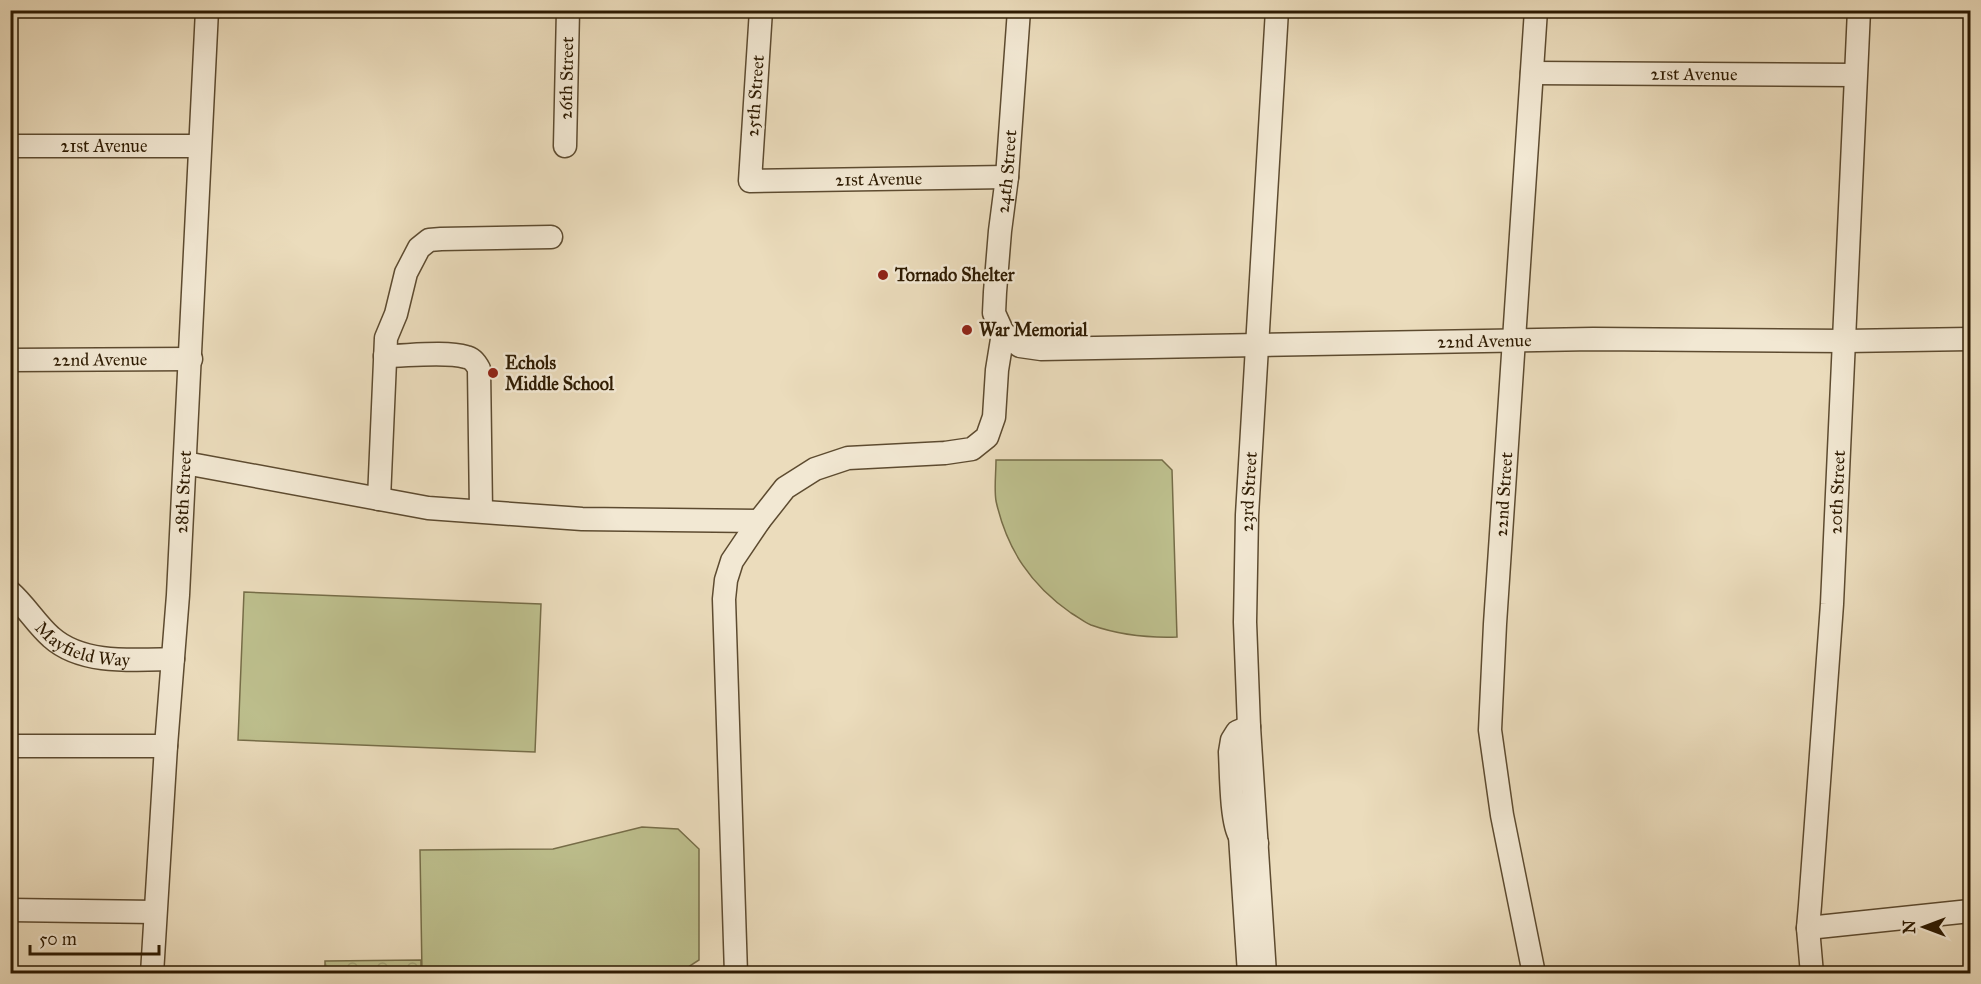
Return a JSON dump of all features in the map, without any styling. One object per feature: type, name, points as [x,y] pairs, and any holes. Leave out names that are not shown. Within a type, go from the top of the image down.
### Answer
[{"type":"street","name":"28th Street","points":[[152,974],[185,463],[191,295],[207,10]]},
{"type":"street","name":"26th Street","points":[[565,146],[568,10]]},
{"type":"street","name":"25th Street","points":[[750,181],[761,10]]},
{"type":"street","name":"24th Street","points":[[1003,333],[994,313],[1019,10]]},
{"type":"street","name":"23rd Street","points":[[1265,974],[1248,840],[1250,727],[1245,622],[1246,516],[1277,10]]},
{"type":"street","name":"22nd Street","points":[[1534,974],[1502,815],[1490,730],[1536,10]]},
{"type":"street","name":"20th Street","points":[[1812,974],[1809,928],[1832,604],[1859,10]]},
{"type":"street","name":"21st Avenue","points":[[1532,74],[1855,75]]},
{"type":"street","name":"21st Avenue","points":[[10,146],[199,146]]},
{"type":"street","name":"21st Avenue","points":[[750,181],[1007,177]]},
{"type":"street","points":[[380,499],[386,338],[396,314],[406,273],[419,248],[429,240],[441,238],[551,237]]},
{"type":"street","name":"22nd Avenue","points":[[1003,333],[1020,346],[1041,349],[1605,339],[1845,341],[1971,339]]},
{"type":"street","points":[[736,974],[724,599],[726,579],[732,561],[785,488],[815,469],[848,458],[945,453],[972,449],[987,437],[994,417],[997,370],[1003,333]]},
{"type":"street","points":[[385,356],[455,355],[468,357],[475,362],[479,369],[481,511]]},
{"type":"street","name":"22nd Avenue","points":[[10,360],[190,359]]},
{"type":"street","points":[[185,463],[428,507],[582,519],[759,521]]},
{"type":"street","name":"Mayfield Way","points":[[10,592],[24,604],[51,637],[70,649],[112,659],[173,659]]},
{"type":"street","points":[[10,746],[166,746]]},
{"type":"street","points":[[1248,840],[1249,974]]},
{"type":"street","points":[[10,910],[155,912]]},
{"type":"street","points":[[1809,928],[1971,911]]},
{"type":"green space","points":[[996,460],[1162,460],[1172,470],[1177,637],[1133,635],[1091,625],[1071,613],[1044,591],[1014,551],[1001,519],[996,501]]},
{"type":"green space","points":[[244,592],[541,604],[535,752],[238,740]]},
{"type":"green space","points":[[642,827],[678,829],[699,849],[699,960],[688,967],[689,973],[422,973],[420,850],[553,849]]},
{"type":"green space","points":[[421,960],[421,973],[325,973],[325,961]]},
{"type":"place","name":"Tornado Shelter","points":[[883,275]]},
{"type":"place","name":"War Memorial","points":[[967,330]]},
{"type":"place","name":"Echols Middle School","points":[[493,373]]}]
